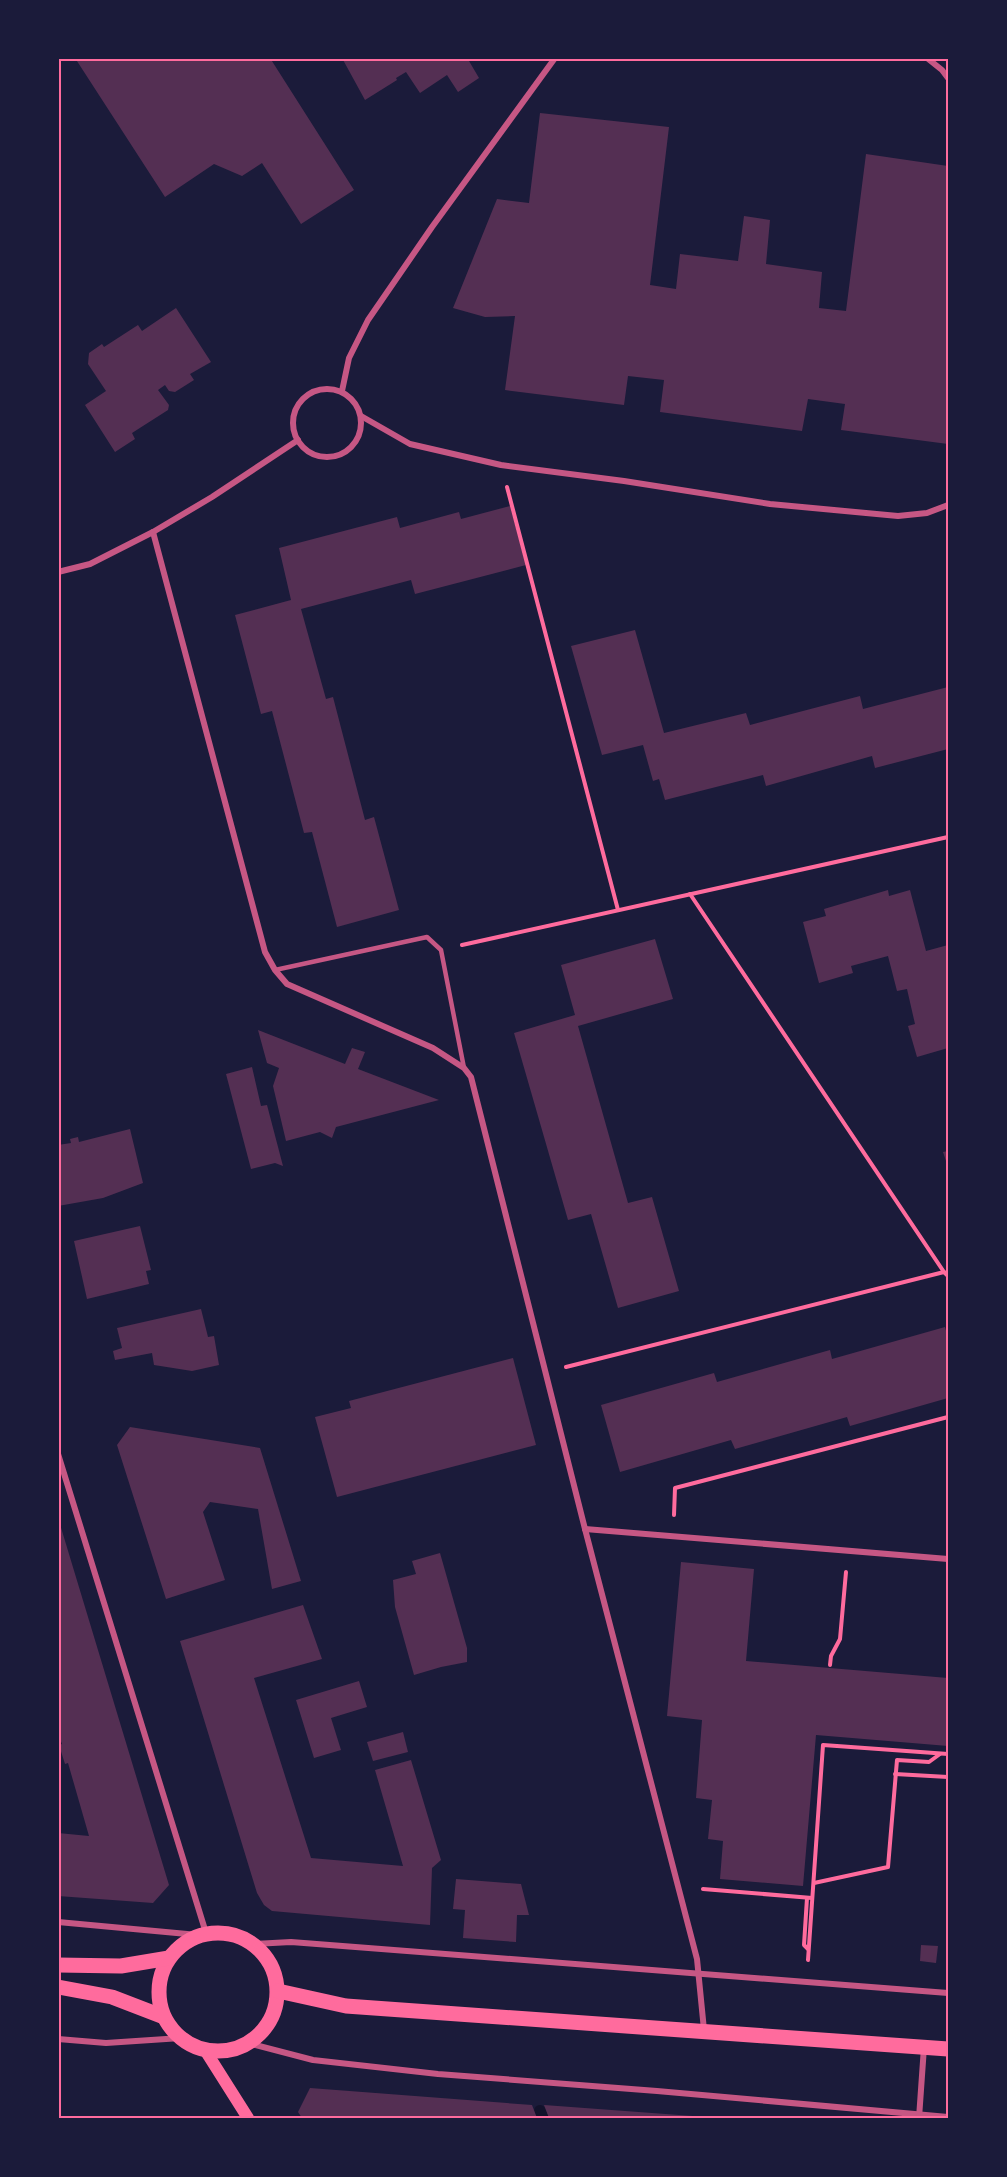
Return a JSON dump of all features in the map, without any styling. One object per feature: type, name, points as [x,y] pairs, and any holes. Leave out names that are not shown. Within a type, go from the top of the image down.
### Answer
[{"type":"main road","points":[[202,1934],[231,1934],[254,1944],[266,1957],[274,1973],[278,1990],[276,2006],[261,2033],[248,2043],[220,2051],[193,2046],[181,2038],[164,2017],[159,1997],[160,1977],[169,1958],[182,1944],[202,1934]]},
{"type":"main road","points":[[58,1965],[121,1966],[169,1958]]},
{"type":"main road","points":[[58,1987],[112,1997],[164,2017]]},
{"type":"main road","points":[[278,1990],[346,2006],[948,2049]]},
{"type":"main road","points":[[206,2050],[248,2118]]},
{"type":"street","points":[[342,391],[349,358],[368,320],[432,226],[555,58]]},
{"type":"street","points":[[927,58],[948,78]]},
{"type":"street","points":[[321,388],[342,391],[351,398],[361,416],[359,437],[353,446],[335,456],[324,457],[304,448],[298,440],[293,418],[296,408],[303,399],[321,388]]},
{"type":"street","points":[[361,416],[410,444],[501,465],[782,505],[898,516],[927,513],[948,505]]},
{"type":"street","points":[[58,572],[90,564],[153,532],[212,497],[298,440]]},
{"type":"street","points":[[153,532],[265,952],[275,970],[287,984],[433,1048],[464,1068],[471,1077],[697,1959],[704,2031]]},
{"type":"street","points":[[58,1454],[202,1934],[58,1922]]},
{"type":"street","points":[[585,1529],[948,1559]]},
{"type":"street","points":[[254,1944],[291,1942],[948,1993]]},
{"type":"street","points":[[58,2039],[106,2043],[181,2038]]},
{"type":"street","points":[[248,2043],[313,2060],[438,2074],[657,2091],[919,2117],[948,2117]]},
{"type":"street","points":[[919,2117],[924,2047]]},
{"type":"lane","points":[[275,970],[427,937],[441,950],[464,1068]]},
{"type":"path","points":[[501,465],[618,910]]},
{"type":"path","points":[[441,950],[948,837]]},
{"type":"path","points":[[690,894],[948,1275]]},
{"type":"path","points":[[545,1372],[944,1272]]},
{"type":"path","points":[[672,1536],[675,1488],[948,1417]]},
{"type":"path","points":[[830,1665],[831,1656],[840,1639],[845,1589]]},
{"type":"path","points":[[806,1981],[810,1898],[814,1883],[823,1744],[948,1754]]},
{"type":"path","points":[[814,1883],[888,1867],[897,1760],[929,1762],[941,1753]]},
{"type":"path","points":[[895,1774],[948,1777]]},
{"type":"path","points":[[678,1886],[810,1898]]},
{"type":"building","points":[[75,58],[270,58],[354,190],[301,224],[262,163],[242,176],[214,164],[165,197]]},
{"type":"building","points":[[342,58],[473,58],[469,61],[479,78],[458,92],[447,75],[420,93],[406,72],[365,100]]},
{"type":"building","points":[[540,113],[669,127],[650,285],[676,289],[680,254],[738,261],[744,216],[770,220],[766,264],[822,272],[819,308],[846,311],[866,154],[948,166],[948,444],[841,430],[845,404],[808,399],[802,431],[660,412],[664,380],[628,376],[624,405],[505,390],[515,316],[485,317],[453,308],[497,199],[529,203]]},
{"type":"building","points":[[176,308],[211,362],[190,374],[194,380],[175,392],[169,391],[165,385],[158,390],[169,405],[168,410],[132,433],[135,439],[115,452],[85,405],[106,391],[88,364],[89,353],[102,344],[104,347],[138,325],[142,331]]},
{"type":"building","points":[[510,506],[526,565],[415,594],[411,580],[301,609],[326,699],[333,697],[365,820],[374,817],[399,910],[337,927],[312,832],[304,833],[272,711],[261,714],[235,615],[291,600],[279,548],[397,517],[400,528],[459,512],[461,519]]},
{"type":"building","points":[[635,630],[664,733],[746,713],[750,725],[860,696],[863,709],[948,687],[948,749],[875,768],[872,756],[766,786],[763,775],[665,800],[659,779],[653,781],[643,745],[602,755],[571,646]]},
{"type":"building","points":[[888,890],[889,896],[910,890],[926,951],[948,945],[948,1048],[917,1057],[908,1026],[915,1024],[907,989],[897,991],[888,956],[851,966],[853,973],[819,983],[803,922],[826,916],[824,909]]},
{"type":"building","points":[[655,939],[673,999],[578,1026],[628,1203],[652,1197],[679,1291],[618,1308],[591,1214],[568,1220],[514,1033],[575,1015],[561,965]]},
{"type":"building","points":[[258,1030],[345,1064],[352,1048],[365,1052],[358,1069],[439,1100],[336,1127],[332,1138],[320,1132],[286,1141],[273,1086],[279,1068],[267,1063]]},
{"type":"building","points":[[252,1067],[261,1106],[267,1105],[283,1166],[275,1163],[251,1169],[226,1074]]},
{"type":"building","points":[[130,1129],[143,1183],[103,1198],[58,1206],[58,1145],[71,1143],[70,1139],[78,1137],[79,1142]]},
{"type":"building","points":[[948,1151],[948,1167],[943,1152]]},
{"type":"building","points":[[140,1226],[151,1270],[146,1271],[149,1284],[87,1299],[74,1241]]},
{"type":"building","points":[[201,1309],[208,1337],[214,1336],[219,1365],[192,1371],[154,1365],[152,1353],[115,1360],[113,1351],[122,1348],[117,1328]]},
{"type":"building","points":[[945,1327],[948,1338],[948,1398],[850,1426],[847,1417],[735,1449],[731,1440],[620,1472],[601,1405],[714,1373],[717,1382],[830,1350],[832,1359]]},
{"type":"building","points":[[513,1358],[536,1445],[337,1497],[315,1417],[351,1408],[349,1401]]},
{"type":"building","points":[[130,1427],[260,1448],[301,1581],[272,1589],[258,1509],[210,1502],[203,1512],[225,1580],[166,1599],[117,1445]]},
{"type":"building","points":[[59,1521],[169,1885],[153,1903],[58,1896],[58,1833],[89,1836],[68,1763],[65,1764],[59,1745],[62,1744],[58,1734]]},
{"type":"building","points":[[440,1553],[467,1648],[467,1662],[414,1675],[395,1607],[393,1580],[416,1574],[412,1561]]},
{"type":"building","points":[[681,1562],[754,1569],[746,1661],[948,1678],[948,1746],[816,1735],[803,1886],[720,1879],[723,1841],[708,1839],[712,1800],[696,1798],[702,1720],[667,1716]]},
{"type":"building","points":[[303,1605],[322,1659],[254,1678],[311,1858],[403,1866],[375,1770],[411,1760],[441,1860],[432,1868],[430,1925],[272,1911],[264,1905],[257,1893],[180,1641]]},
{"type":"building","points":[[359,1681],[367,1707],[331,1718],[341,1750],[314,1758],[296,1700]]},
{"type":"building","points":[[403,1732],[408,1752],[373,1761],[367,1742]]},
{"type":"building","points":[[456,1879],[521,1884],[529,1915],[517,1915],[516,1942],[463,1938],[465,1910],[453,1909]]},
{"type":"building","points":[[921,1945],[938,1946],[936,1963],[920,1961]]},
{"type":"building","points":[[310,2088],[532,2105],[537,2118],[302,2118],[298,2112]]},
{"type":"building","points":[[544,2105],[706,2117],[706,2118],[549,2118]]},
{"type":"waterway","points":[[540,2111],[543,2118]]}]
